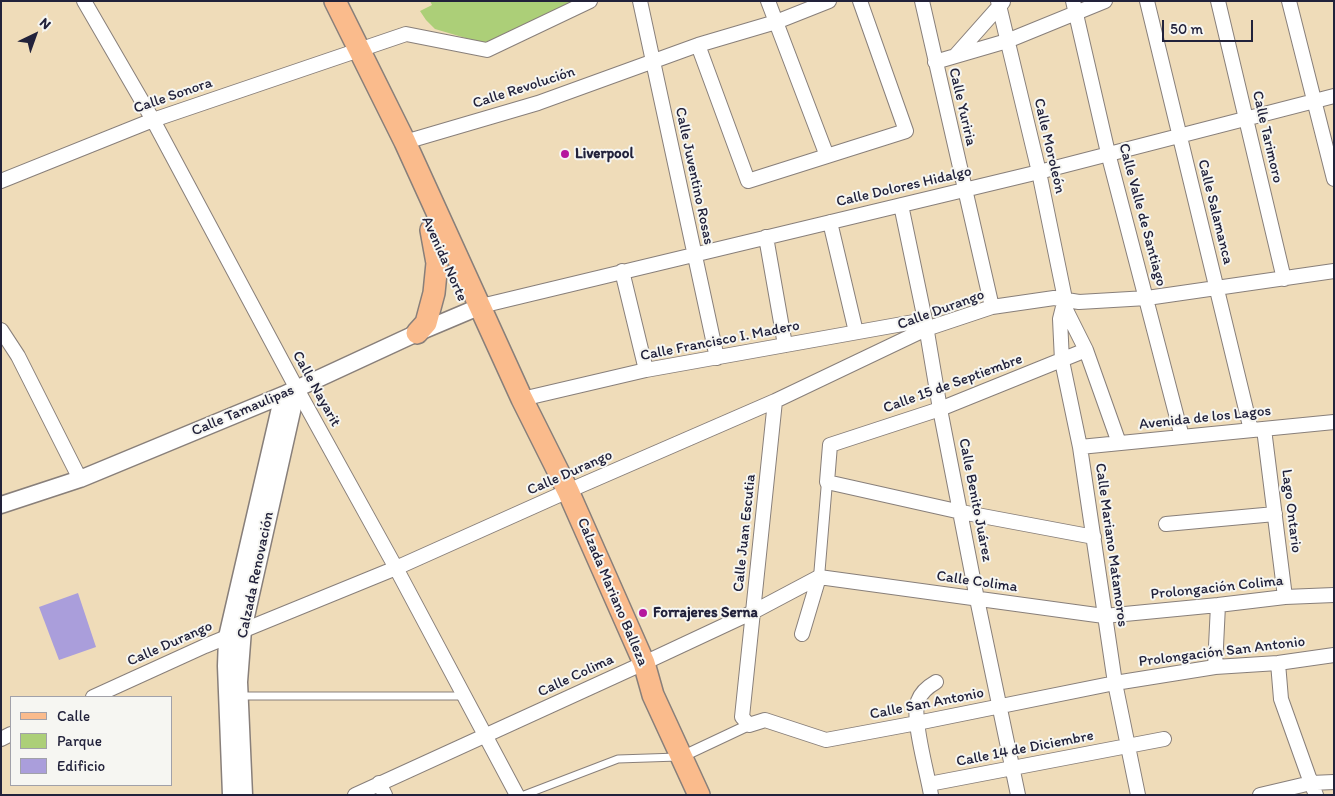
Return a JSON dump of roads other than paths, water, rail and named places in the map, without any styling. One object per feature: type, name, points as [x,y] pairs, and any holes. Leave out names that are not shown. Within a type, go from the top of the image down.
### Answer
[{"type":"main road","name":"Avenida Norte","points":[[338,8],[355,51],[364,81],[431,230],[522,399],[562,494]]},
{"type":"main road","name":"Avenida Norte","points":[[355,51],[405,142],[474,309],[562,494]]},
{"type":"main road","points":[[364,81],[396,135],[405,142]]},
{"type":"main road","points":[[417,333],[426,323],[434,293],[437,263],[431,230]]},
{"type":"main road","name":"Calzada Mariano Balleza","points":[[562,494],[638,666],[699,795]]},
{"type":"street","name":"Calle Nayarit","points":[[84,1],[153,120],[290,392],[396,568],[517,795]]},
{"type":"street","name":"Calle Sonora","points":[[1,181],[153,120],[406,34],[487,50],[590,1]]},
{"type":"street","name":"Calle Juventino Rosas","points":[[640,1],[717,358]]},
{"type":"street","points":[[768,1],[827,156]]},
{"type":"street","name":"Calle Revolución","points":[[405,142],[538,103],[698,45],[776,22],[829,1]]},
{"type":"street","points":[[698,45],[748,181],[906,131],[860,1]]},
{"type":"street","name":"Calle Yuriria","points":[[922,1],[992,307]]},
{"type":"street","points":[[935,62],[1007,41],[1074,8],[1105,1]]},
{"type":"street","name":"Calle Salamanca","points":[[1147,1],[1217,287],[1258,429]]},
{"type":"street","name":"Calle Tarimoro","points":[[1218,1],[1284,279]]},
{"type":"street","points":[[1289,1],[1313,102],[1334,178]]},
{"type":"street","points":[[955,56],[1000,3]]},
{"type":"street","name":"Calle Moroleón","points":[[1000,3],[1007,41],[1039,172],[1064,302]]},
{"type":"street","name":"Calle Valle de Santiago","points":[[1074,8],[1108,153],[1182,437]]},
{"type":"street","name":"Calle Dolores Hidalgo","points":[[474,309],[622,271],[1039,172],[1334,96]]},
{"type":"street","name":"Calle Benito Juárez","points":[[901,205],[977,599],[1018,795]]},
{"type":"street","points":[[830,222],[856,332]]},
{"type":"street","points":[[766,237],[785,345]]},
{"type":"street","points":[[622,271],[646,370]]},
{"type":"street","points":[[1333,271],[1334,282]]},
{"type":"street","name":"Calle Durango","points":[[95,696],[243,630],[396,568],[775,401],[925,325],[992,307],[1054,298],[1064,302],[1079,302],[1147,298],[1333,271]]},
{"type":"street","points":[[1064,302],[1086,350],[1119,443]]},
{"type":"street","name":"Calle Mariano Matamoros","points":[[1064,302],[1060,319],[1062,361],[1080,446],[1115,683],[1138,795]]},
{"type":"street","name":"Calle Tamaulipas","points":[[1,505],[80,479],[290,392],[417,333],[474,309]]},
{"type":"street","name":"Calle Francisco I. Madero","points":[[522,399],[646,370],[856,332],[925,325]]},
{"type":"street","points":[[1,330],[18,356],[80,479]]},
{"type":"street","name":"Calle 15 de Septiembre","points":[[827,482],[830,445],[940,409],[1086,350]]},
{"type":"street","name":"Calzada Renovación","points":[[244,795],[239,696],[243,630],[290,392]]},
{"type":"street","name":"Calzada Renovación","points":[[231,795],[226,666],[227,637],[290,392]]},
{"type":"street","name":"Calle Juan Escutia","points":[[749,725],[742,717],[775,401]]},
{"type":"street","name":"Avenida de los Lagos","points":[[1080,446],[1334,422]]},
{"type":"street","name":"Lago Ontario","points":[[1258,429],[1275,514],[1286,597]]},
{"type":"street","points":[[802,634],[819,577],[827,482],[961,512],[1094,537]]},
{"type":"street","points":[[1166,524],[1275,514]]},
{"type":"street","name":"Calle Colima","points":[[355,795],[382,789],[485,736],[753,612],[819,577],[1104,616]]},
{"type":"street","name":"Prolongación Colima","points":[[1104,616],[1286,597],[1334,595]]},
{"type":"street","points":[[1215,667],[1218,605]]},
{"type":"street","name":"Prolongación San Antonio","points":[[1115,683],[1215,667],[1278,663],[1334,655]]},
{"type":"street","points":[[1278,663],[1281,699],[1314,789]]},
{"type":"street","points":[[930,789],[917,724],[917,702],[928,687],[936,682]]},
{"type":"street","name":"Calle San Antonio","points":[[749,725],[765,720],[826,740],[917,724],[1115,683]]},
{"type":"street","points":[[681,757],[749,725]]},
{"type":"street","name":"Calle 14 de Diciembre","points":[[930,789],[1012,767],[1164,739]]},
{"type":"street","points":[[1260,795],[1332,785]]},
{"type":"lane","points":[[239,696],[464,696]]},
{"type":"lane","points":[[524,795],[618,759],[681,757]]},
{"type":"place","name":"Liverpool","points":[[565,154]]},
{"type":"place","name":"Forrajeres Serna","points":[[643,613]]}]
